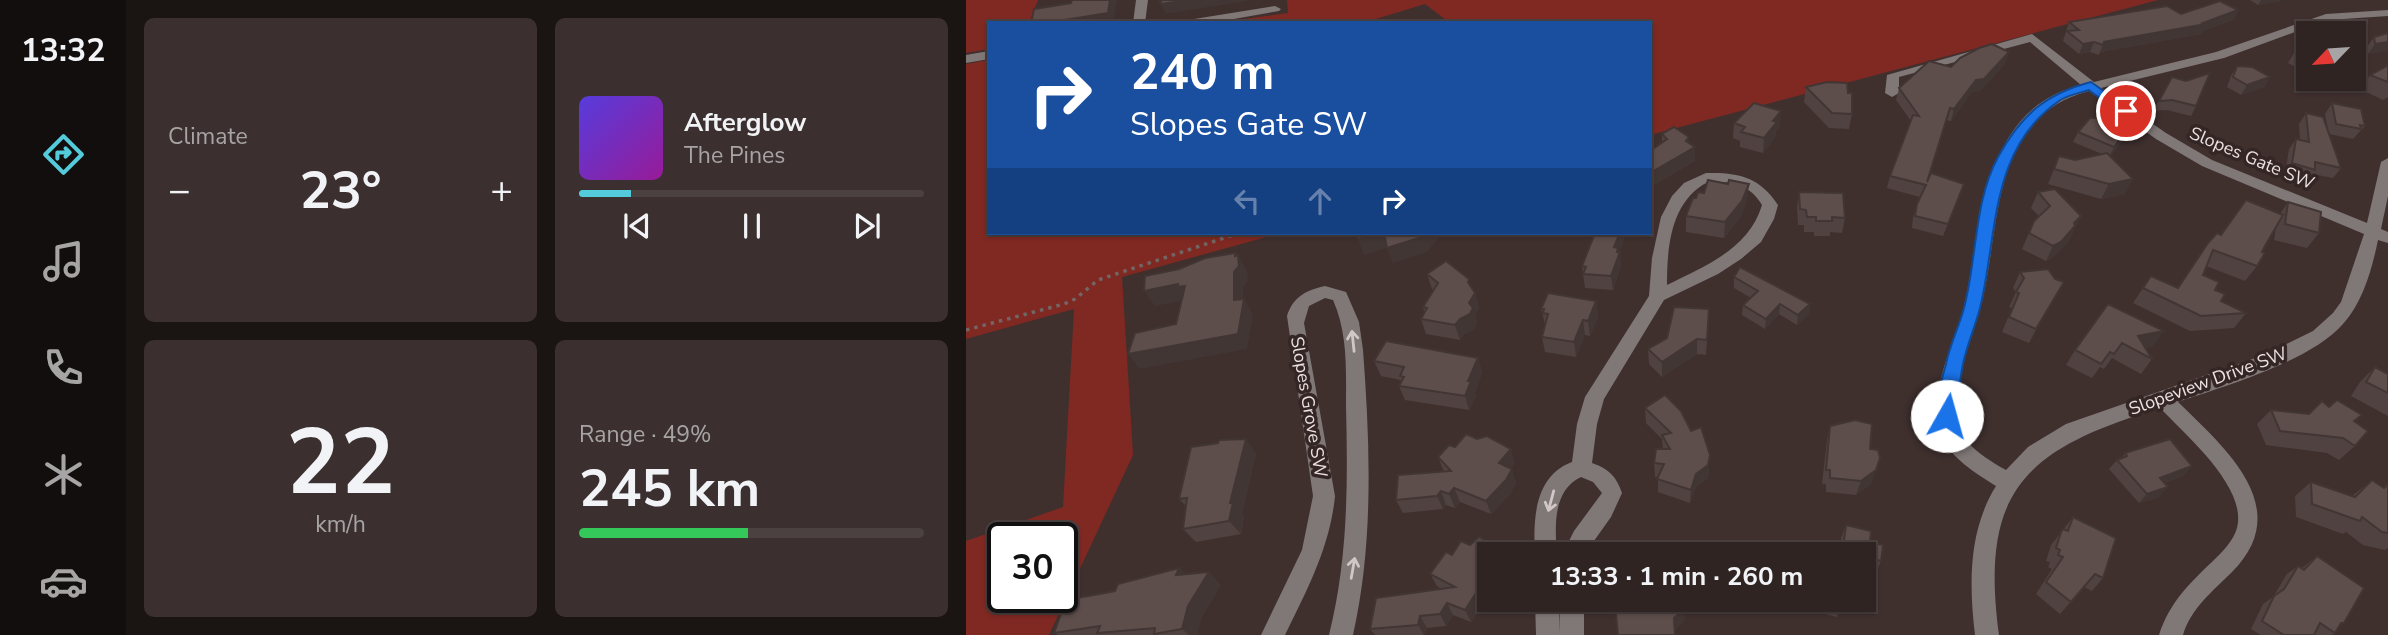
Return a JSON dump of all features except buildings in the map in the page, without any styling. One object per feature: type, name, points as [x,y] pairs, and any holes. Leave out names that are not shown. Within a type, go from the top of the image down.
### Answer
[{"type":"street","points":[[1139,21],[1142,0]]},
{"type":"street","points":[[1200,21],[1275,9]]},
{"type":"street","points":[[2007,482],[1976,463],[1951,435],[1947,398],[1958,348],[1972,308],[1993,187],[2004,157],[2029,122],[2046,104],[2057,97],[2091,86],[2220,55],[2326,17],[2388,13]]},
{"type":"street","name":"Slopes Gate SW","points":[[1892,93],[1893,75],[2032,38],[2162,138],[2207,163],[2379,234]]},
{"type":"street","points":[[966,59],[987,55]]},
{"type":"street","name":"Slopeview Drive SW","points":[[1987,635],[1981,565],[1990,524],[2007,482],[2026,461],[2061,436],[2129,409],[2280,357],[2316,337],[2337,321],[2353,297],[2379,234],[2388,162]]},
{"type":"street","points":[[1581,468],[1587,424],[1595,397],[1658,296],[1658,266],[1668,214],[1687,187],[1721,176],[1737,178],[1762,191],[1770,205],[1755,238],[1712,271],[1658,296]]},
{"type":"street","name":"Slopes Grove SW","points":[[1273,635],[1319,539],[1323,519],[1324,496],[1295,323],[1296,312],[1302,302],[1325,292],[1340,296],[1349,312],[1354,341],[1360,505],[1356,556],[1341,635]]},
{"type":"street","points":[[2164,399],[2227,470],[2243,496],[2249,517],[2246,534],[2237,551],[2187,601],[2171,635]]},
{"type":"street","points":[[1546,542],[1546,524],[1556,485],[1562,478],[1581,468],[1598,473],[1607,480],[1612,494],[1602,516],[1577,542]]},
{"type":"street","points":[[1547,612],[1548,635]]},
{"type":"street","points":[[1572,612],[1572,635]]},
{"type":"path","points":[[966,330],[1064,303],[1075,299],[1098,280],[1233,235]]},
{"type":"shaded area","points":[[966,0],[1038,0],[1030,21],[987,21],[987,49],[966,53]]},
{"type":"shaded area","points":[[1287,0],[2158,0],[1652,134],[1652,21],[1447,21],[1425,4],[1370,21],[1229,21],[1288,13]]},
{"type":"shaded area","points":[[987,60],[987,235],[1274,235],[1122,277],[1133,455],[1078,573],[1078,522],[1020,522],[1063,507],[1074,309],[966,339],[966,64]]},
{"type":"shaded area","points":[[987,534],[987,613],[1059,613],[1049,635],[966,635],[966,541]]},
{"type":"route","points":[[1947,416],[1947,398],[1958,348],[1972,308],[1993,187],[2004,157],[2029,122],[2046,104],[2057,97],[2091,86],[2126,111]]}]
